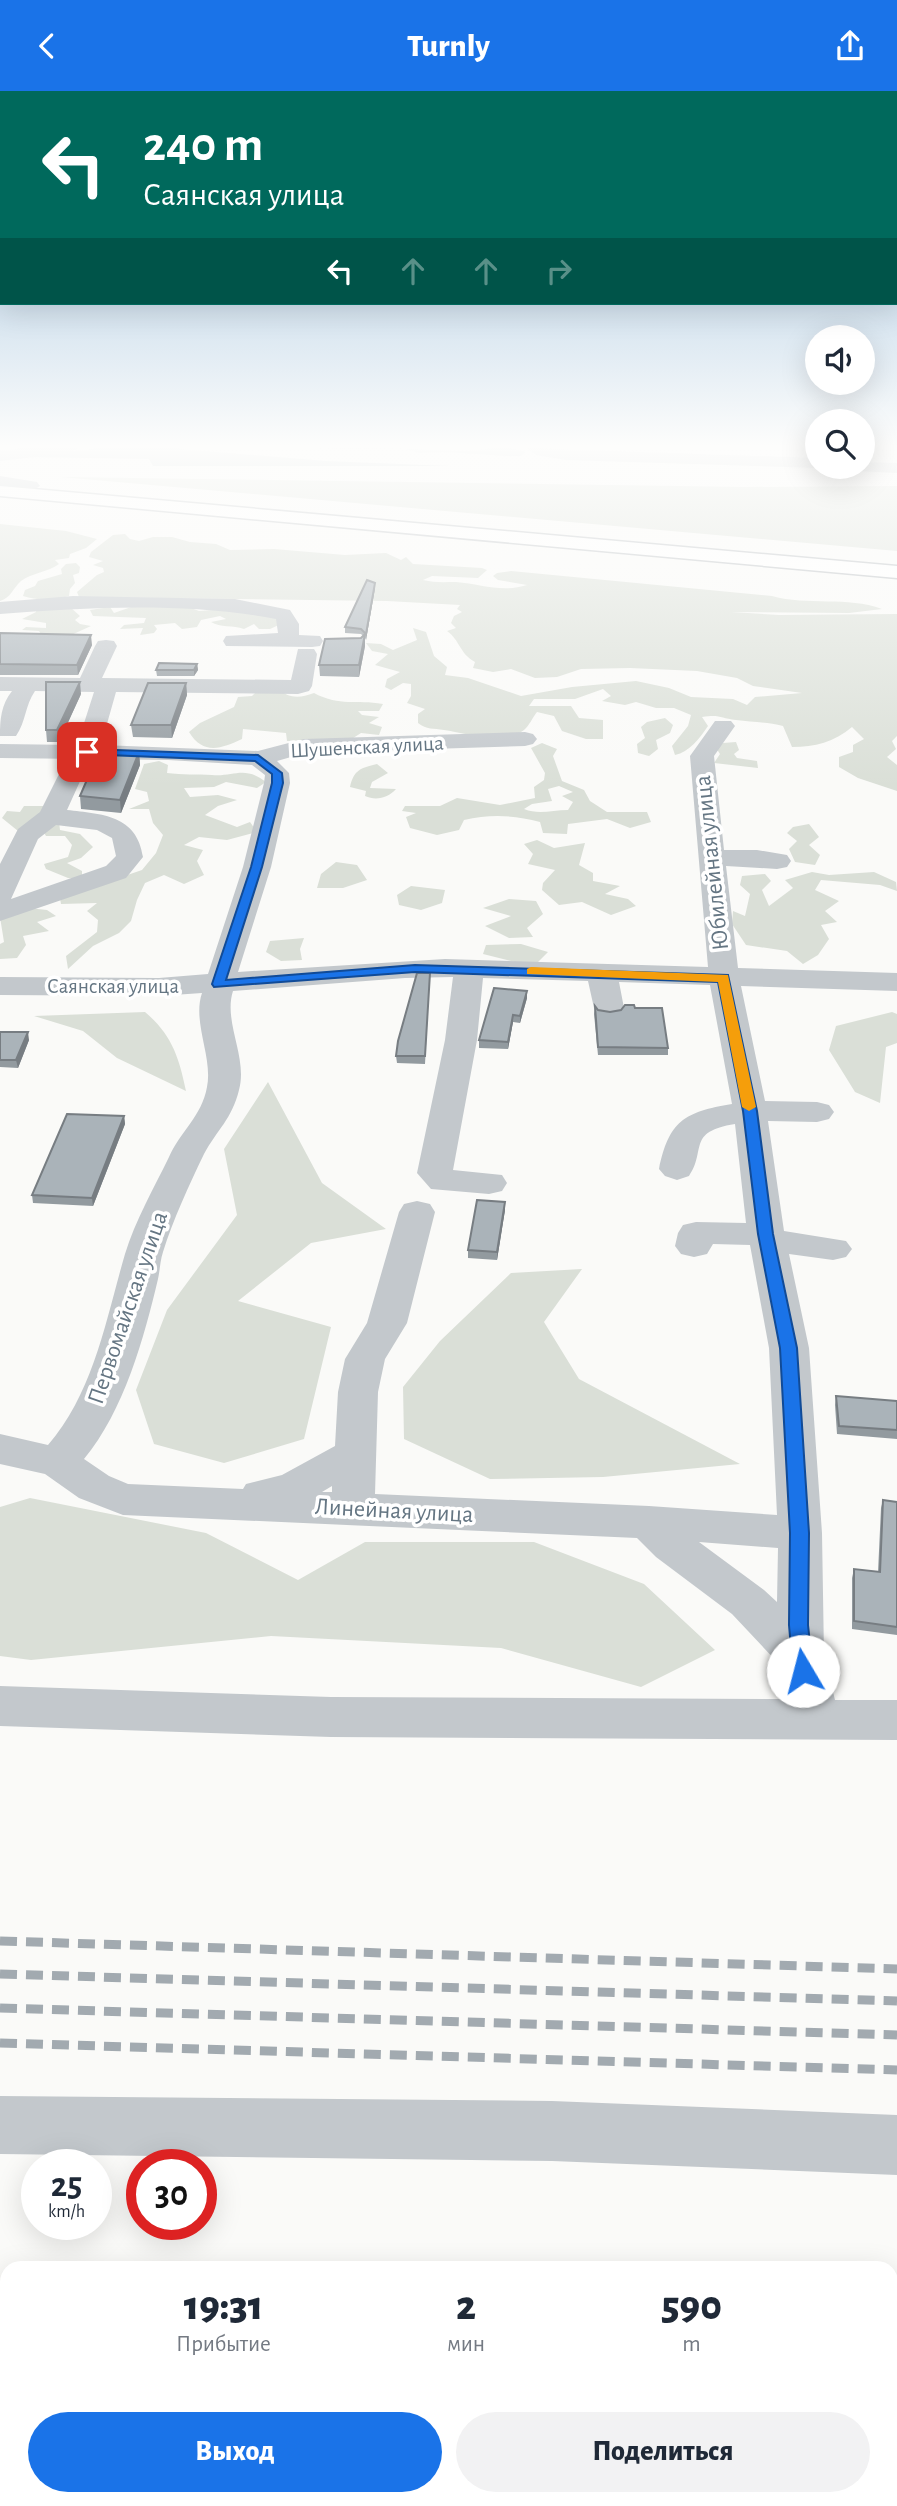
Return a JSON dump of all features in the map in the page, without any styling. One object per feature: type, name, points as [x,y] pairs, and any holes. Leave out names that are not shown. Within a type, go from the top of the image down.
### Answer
[{"type":"main road","points":[[772,561],[897,572]]},
{"type":"main road","points":[[860,561],[897,564]]},
{"type":"street","points":[[0,608],[73,602],[246,606],[283,614],[289,621],[286,641]]},
{"type":"street","points":[[234,641],[327,642],[334,634]]},
{"type":"street","points":[[0,894],[27,835],[51,817],[80,760],[106,646]]},
{"type":"street","points":[[0,684],[301,687],[306,654]]},
{"type":"street","points":[[196,686],[205,663]]},
{"type":"street","points":[[4,741],[16,701],[30,684]]},
{"type":"street","name":"Юбилейная улица","points":[[723,726],[702,756],[702,772],[724,978],[750,1111],[766,1237],[789,1348],[800,1533],[800,1655],[815,1719]]},
{"type":"street","name":"Шушенская улица","points":[[4,741],[80,760],[258,758],[304,746],[526,739]]},
{"type":"street","name":"Первомайская улица","points":[[58,1462],[79,1437],[106,1386],[139,1279],[144,1253],[188,1152],[214,1116],[224,1086],[220,1036],[213,1005],[257,867],[277,783],[277,773],[258,758]]},
{"type":"street","points":[[0,912],[116,872],[130,857],[128,843],[120,831],[108,825],[51,817]]},
{"type":"street","points":[[711,858],[777,861]]},
{"type":"street","name":"Саянская улица","points":[[0,986],[159,987],[405,969],[897,982]]},
{"type":"street","points":[[468,969],[461,1040],[435,1173],[444,1181],[489,1183]]},
{"type":"street","points":[[602,974],[609,1008]]},
{"type":"street","points":[[677,1169],[682,1141],[698,1125],[750,1111],[817,1112]]},
{"type":"street","points":[[353,1509],[358,1392],[365,1359],[387,1323],[417,1212]]},
{"type":"street","points":[[694,1246],[696,1233],[766,1237],[833,1249]]},
{"type":"street","name":"Линейная улица","points":[[0,1449],[58,1462],[94,1486],[123,1499],[649,1522],[800,1533]]},
{"type":"street","points":[[225,1503],[294,1488],[354,1454]]},
{"type":"street","points":[[649,1522],[672,1545],[748,1602],[800,1655]]},
{"type":"street","points":[[0,1706],[331,1717],[680,1721],[897,1720]]},
{"type":"street","points":[[0,2125],[552,2131],[897,2145]]},
{"type":"shaded area","points":[[0,561],[56,561],[59,564],[21,581],[0,601]]},
{"type":"shaded area","points":[[103,561],[410,561],[413,564],[487,570],[478,578],[432,576],[423,580],[432,582],[456,582],[500,588],[527,585],[498,580],[493,576],[511,571],[869,605],[882,609],[849,613],[731,612],[779,615],[897,614],[897,736],[892,741],[896,749],[887,757],[897,765],[897,791],[858,778],[839,767],[839,757],[853,752],[853,745],[864,739],[852,727],[824,743],[792,747],[783,726],[716,716],[702,717],[708,726],[705,731],[689,748],[675,755],[672,746],[688,726],[691,715],[674,708],[656,708],[636,702],[625,705],[602,701],[611,696],[603,689],[575,699],[534,699],[529,706],[571,706],[579,718],[603,720],[603,739],[586,739],[562,731],[554,716],[537,712],[524,730],[507,737],[485,737],[427,728],[418,723],[418,714],[425,709],[407,703],[411,696],[411,684],[403,683],[391,690],[385,687],[387,679],[400,672],[375,665],[388,654],[372,651],[366,643],[381,644],[393,650],[417,640],[413,628],[426,632],[434,656],[447,667],[445,675],[468,678],[521,696],[572,687],[636,681],[669,688],[691,697],[733,699],[747,705],[755,697],[802,693],[753,686],[737,678],[697,671],[581,669],[557,677],[535,678],[511,669],[493,672],[473,668],[475,662],[447,631],[456,628],[451,623],[454,616],[462,612],[457,609],[460,605],[387,601],[79,597],[77,592],[104,572],[103,568],[93,565]]},
{"type":"shaded area","points":[[76,563],[80,567],[79,573],[73,575],[75,583],[69,596],[34,599],[23,596],[25,590],[35,586],[38,581],[62,574],[61,569],[66,564]]},
{"type":"shaded area","points":[[134,606],[191,608],[199,611],[225,609],[274,616],[281,624],[270,629],[259,629],[254,624],[244,629],[211,622],[226,619],[220,616],[201,620],[197,627],[182,629],[175,623],[154,625],[157,629],[154,633],[140,635],[143,628],[120,629],[124,625],[144,623],[146,618],[93,616],[90,610],[110,607],[114,613]]},
{"type":"shaded area","points":[[70,607],[80,616],[75,620],[91,626],[69,636],[20,635],[41,634],[39,631],[22,630],[26,627],[46,628],[46,623],[22,619],[36,612],[37,608]]},
{"type":"shaded area","points":[[278,689],[295,697],[314,693],[332,700],[383,704],[379,711],[358,711],[362,715],[379,717],[369,723],[382,727],[379,735],[361,733],[347,742],[287,741],[286,733],[243,729],[242,739],[213,748],[200,744],[189,732],[200,723],[234,707],[238,697],[252,696],[258,690]]},
{"type":"shaded area","points":[[665,718],[673,725],[670,733],[656,740],[658,749],[649,756],[638,753],[637,744],[645,738],[641,727],[647,722]]},
{"type":"shaded area","points":[[736,742],[739,750],[734,754],[737,758],[757,761],[758,768],[714,763],[720,754],[716,748],[723,743]]},
{"type":"shaded area","points":[[542,743],[557,749],[553,756],[562,781],[584,790],[590,801],[607,812],[647,812],[651,822],[630,828],[607,819],[568,824],[567,834],[543,833],[540,822],[502,816],[464,820],[459,830],[437,835],[410,828],[406,817],[416,813],[402,811],[405,806],[440,806],[457,798],[500,805],[535,798],[534,787],[544,780],[545,773],[531,748]],"holes":[[[559,786],[573,792],[562,796],[573,802],[568,810],[540,812],[524,809],[532,804],[552,801],[548,789]]]},
{"type":"shaded area","points":[[159,761],[168,765],[167,773],[245,773],[266,782],[257,788],[226,782],[214,787],[184,788],[190,797],[218,795],[237,800],[218,806],[205,815],[237,827],[250,822],[257,832],[227,840],[199,837],[184,845],[203,850],[197,861],[204,875],[184,884],[164,875],[145,883],[131,921],[119,933],[93,946],[68,969],[66,956],[97,932],[98,920],[87,911],[97,903],[61,904],[60,898],[142,870],[156,853],[163,835],[153,823],[149,809],[129,809],[149,801],[147,792],[135,789],[144,764]]},
{"type":"shaded area","points":[[377,764],[388,773],[372,782],[370,788],[396,789],[393,792],[382,798],[373,798],[365,796],[366,791],[350,787],[359,771]]},
{"type":"shaded area","points":[[24,806],[46,806],[41,822],[18,831],[2,818],[7,811],[20,812]]},
{"type":"shaded area","points":[[59,822],[60,830],[80,834],[93,847],[81,858],[67,863],[82,871],[82,879],[68,878],[46,869],[44,864],[68,857],[72,845],[65,836],[46,836],[43,831]]},
{"type":"shaded area","points":[[809,824],[819,837],[809,845],[820,855],[815,865],[795,862],[789,849],[797,841],[787,833],[793,827]]},
{"type":"shaded area","points":[[537,840],[554,848],[585,843],[579,865],[593,873],[593,881],[620,886],[605,894],[628,899],[636,906],[611,915],[582,902],[559,905],[542,890],[543,883],[555,870],[528,864],[533,854],[524,844]]},
{"type":"shaded area","points":[[336,862],[357,865],[367,880],[343,888],[317,888],[321,874]]},
{"type":"shaded area","points":[[812,872],[829,875],[874,872],[896,882],[897,891],[880,885],[821,880],[815,890],[839,901],[825,911],[837,922],[821,925],[829,939],[818,955],[803,964],[787,951],[746,945],[732,924],[733,911],[745,916],[750,894],[740,885],[742,876],[765,874],[771,881],[762,890],[769,906],[793,888],[785,880]]},
{"type":"shaded area","points":[[411,886],[445,890],[442,903],[421,910],[399,905],[397,895]]},
{"type":"shaded area","points":[[509,899],[536,901],[543,914],[527,928],[533,937],[509,938],[485,926],[511,916],[483,908]]},
{"type":"shaded area","points":[[28,908],[47,910],[56,916],[37,922],[49,931],[23,936],[26,945],[17,958],[0,959],[0,944],[4,942],[0,917]]},
{"type":"shaded area","points":[[304,938],[300,949],[302,960],[281,961],[266,952],[270,941]]},
{"type":"shaded area","points":[[521,944],[548,952],[538,962],[515,962],[483,954],[486,945]]},
{"type":"shaded area","points":[[145,1012],[162,1029],[173,1047],[186,1091],[117,1058],[83,1031],[34,1016]]},
{"type":"shaded area","points":[[892,1012],[897,1014],[897,1043],[886,1047],[880,1103],[855,1092],[829,1050],[836,1026]]},
{"type":"shaded area","points":[[268,1082],[322,1183],[386,1229],[311,1243],[238,1301],[331,1327],[304,1439],[224,1463],[154,1444],[136,1390],[167,1310],[237,1215],[224,1149]]},
{"type":"shaded area","points":[[582,1269],[544,1322],[579,1379],[740,1464],[603,1477],[490,1479],[404,1439],[403,1387],[440,1341],[511,1273]]},
{"type":"shaded area","points":[[30,1498],[206,1533],[298,1580],[365,1542],[534,1542],[644,1584],[715,1650],[641,1687],[501,1648],[271,1636],[31,1660],[0,1656],[0,1507]]},
{"type":"building","points":[[367,580],[375,583],[366,634],[361,629],[345,627]]},
{"type":"building","points":[[0,633],[91,635],[77,665],[0,664]]},
{"type":"building","points":[[365,634],[359,665],[319,665],[325,639],[361,638]]},
{"type":"building","points":[[159,663],[197,664],[194,670],[156,670]]},
{"type":"building","points":[[46,682],[80,682],[57,730],[46,730]]},
{"type":"building","points":[[148,683],[186,683],[171,725],[131,725]]},
{"type":"building","points":[[99,752],[139,752],[120,800],[80,796]]},
{"type":"building","points":[[417,973],[430,973],[425,1056],[396,1056],[398,1041]]},
{"type":"building","points":[[494,988],[527,991],[520,1016],[513,1015],[508,1042],[479,1040]]},
{"type":"building","points":[[625,1005],[634,1005],[635,1008],[662,1008],[668,1048],[598,1047],[595,1006],[598,1010],[610,1012],[621,1010]]},
{"type":"building","points":[[0,1032],[28,1032],[16,1060],[0,1060]]},
{"type":"building","points":[[67,1114],[124,1116],[92,1198],[32,1195]]},
{"type":"building","points":[[477,1200],[505,1202],[497,1252],[468,1250]]},
{"type":"building","points":[[836,1396],[897,1401],[897,1430],[839,1426]]},
{"type":"building","points":[[883,1500],[897,1502],[897,1627],[854,1621],[854,1569],[880,1572]]},
{"type":"railway","points":[[0,1941],[897,1969]]},
{"type":"railway","points":[[0,1974],[897,2001]]},
{"type":"railway","points":[[0,2008],[897,2035]]},
{"type":"railway","points":[[0,2043],[897,2070]]},
{"type":"slow traffic","points":[[531,971],[724,978],[749,1107]]},
{"type":"route","points":[[87,752],[258,758],[277,773],[257,867],[218,984],[415,968],[724,978],[750,1111],[766,1234],[789,1348],[800,1533],[798,1625],[803,1671]]}]
